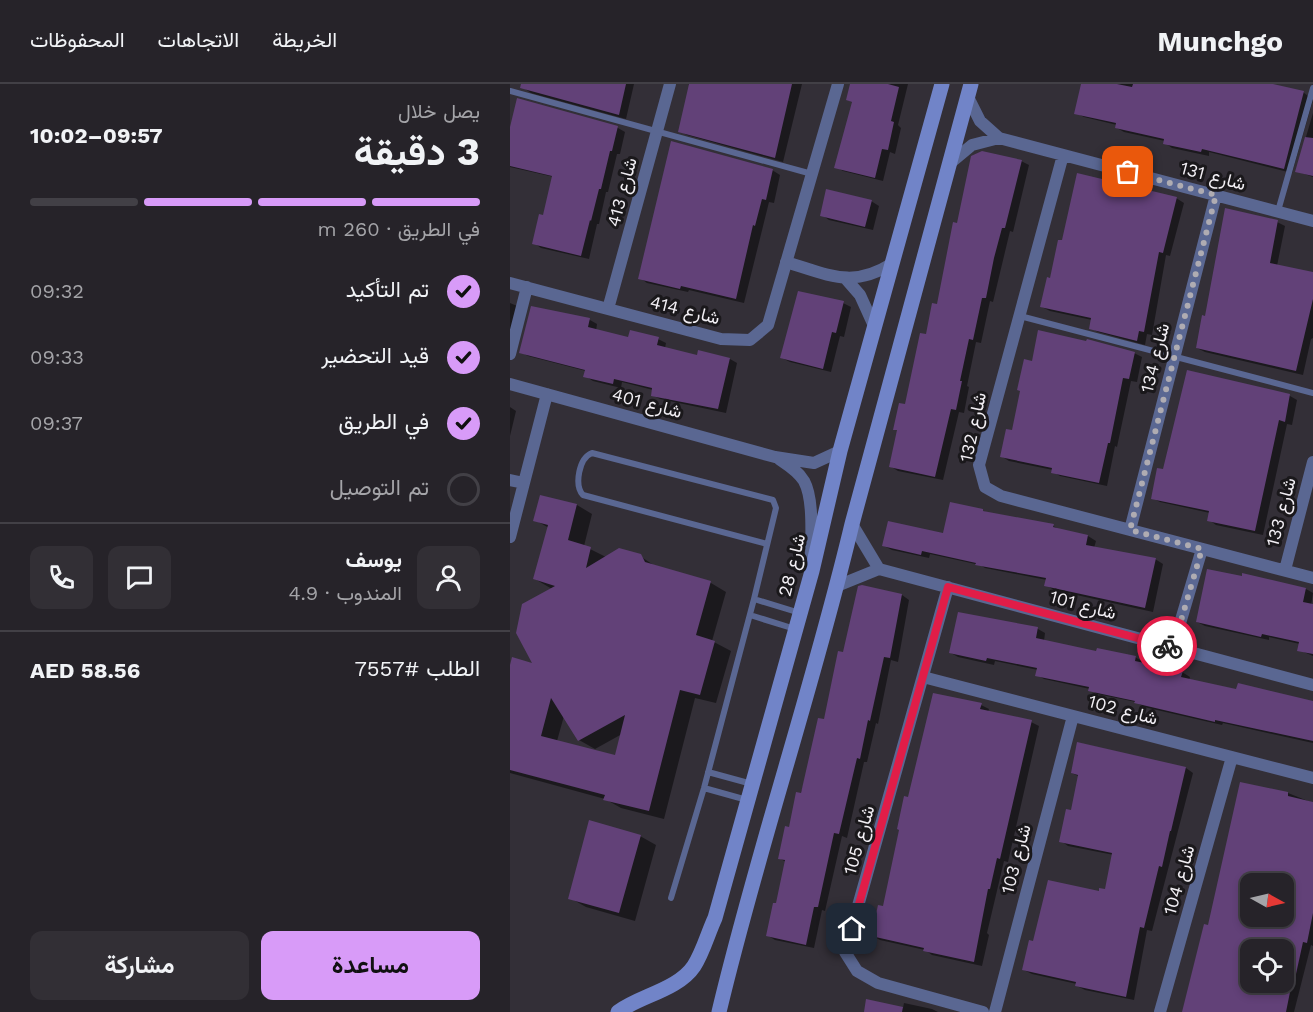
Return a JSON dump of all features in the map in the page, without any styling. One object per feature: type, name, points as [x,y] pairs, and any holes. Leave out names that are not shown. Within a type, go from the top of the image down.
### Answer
[{"type":"street","name":"شارع 413","points":[[608,309],[670,84]]},
{"type":"street","name":"شارع 414","points":[[510,283],[721,339],[750,340],[768,325],[838,84]]},
{"type":"street","name":"شارع 28","points":[[618,1012],[675,982],[693,967],[715,918],[812,571],[840,451],[942,84]]},
{"type":"street","points":[[969,90],[980,121],[999,138]]},
{"type":"street","points":[[719,1012],[739,927],[837,586],[969,90]]},
{"type":"street","points":[[948,165],[972,145],[999,138]]},
{"type":"street","name":"شارع 131","points":[[999,138],[1313,221]]},
{"type":"street","name":"شارع 132","points":[[1063,155],[979,465],[985,487],[1001,496],[1313,578]]},
{"type":"street","name":"شارع 134","points":[[1130,530],[1216,195]]},
{"type":"street","points":[[786,262],[846,279],[875,274],[893,263]]},
{"type":"street","points":[[846,279],[860,295],[875,328]]},
{"type":"street","points":[[510,354],[527,288]]},
{"type":"street","name":"شارع 401","points":[[510,384],[775,457],[814,463],[840,451]]},
{"type":"street","points":[[510,537],[548,394]]},
{"type":"street","name":"شارع 401","points":[[775,457],[794,469],[804,481],[809,495],[812,571]]},
{"type":"street","name":"شارع 133","points":[[1284,570],[1313,462]]},
{"type":"street","points":[[510,480],[524,483]]},
{"type":"street","points":[[837,586],[879,569],[852,524]]},
{"type":"street","points":[[1173,648],[1202,549]]},
{"type":"street","name":"شارع 101","points":[[879,569],[1313,685]]},
{"type":"street","name":"شارع 105","points":[[948,587],[846,952],[857,971],[878,983],[983,1012]]},
{"type":"street","name":"شارع 102","points":[[923,677],[1313,778]]},
{"type":"street","name":"شارع 103","points":[[995,1012],[1073,716]]},
{"type":"street","name":"شارع 104","points":[[1160,1012],[1232,757]]},
{"type":"lane","points":[[1278,212],[1313,88]]},
{"type":"lane","points":[[510,91],[812,174]]},
{"type":"lane","points":[[1019,316],[1313,393]]},
{"type":"lane","points":[[671,898],[704,788],[750,615],[776,508],[773,500],[592,453],[586,455],[583,460],[578,483],[579,491],[583,495],[767,544]]},
{"type":"lane","points":[[754,599],[800,613]]},
{"type":"lane","points":[[750,615],[796,629]]},
{"type":"lane","points":[[708,772],[753,784]]},
{"type":"lane","points":[[704,788],[748,801]]},
{"type":"building","points":[[521,84],[626,84],[619,115],[520,88]]},
{"type":"building","points":[[689,84],[792,84],[775,158],[678,132]]},
{"type":"building","points":[[850,84],[888,84],[899,87],[891,121],[894,122],[888,150],[882,149],[875,178],[834,168],[852,102],[846,100]]},
{"type":"building","points":[[1081,84],[1117,84],[1132,87],[1133,84],[1273,84],[1304,91],[1284,169],[1202,149],[1201,152],[1163,144],[1164,139],[1115,128],[1116,123],[1074,114]]},
{"type":"building","points":[[517,98],[618,126],[581,256],[532,244],[539,214],[543,215],[552,176],[510,166],[510,127]]},
{"type":"building","points":[[1305,137],[1313,138],[1313,176],[1295,172]]},
{"type":"building","points":[[671,141],[773,169],[766,200],[762,199],[755,226],[753,225],[736,299],[638,279]]},
{"type":"building","points":[[982,151],[1022,160],[1005,228],[1002,228],[994,258],[986,298],[982,298],[973,340],[969,339],[956,410],[951,409],[935,477],[889,467],[897,430],[893,430],[899,403],[905,404],[920,333],[926,334],[932,303],[937,304],[953,222],[957,223],[971,156]]},
{"type":"building","points":[[1077,173],[1177,197],[1163,253],[1159,252],[1144,332],[1139,331],[1137,341],[1089,329],[1091,318],[1040,307],[1047,277],[1050,278],[1058,240],[1062,240]]},
{"type":"building","points":[[826,189],[872,200],[865,227],[820,216]]},
{"type":"building","points":[[1225,208],[1278,220],[1270,263],[1313,272],[1313,299],[1296,371],[1196,348],[1202,315],[1205,316]]},
{"type":"building","points":[[798,291],[844,301],[836,333],[832,332],[823,369],[780,358]]},
{"type":"building","points":[[531,306],[590,318],[588,327],[628,337],[630,330],[659,337],[657,345],[697,355],[698,350],[730,358],[718,409],[651,396],[652,388],[614,379],[613,384],[583,377],[585,370],[519,353]]},
{"type":"building","points":[[1038,330],[1086,341],[1087,339],[1135,352],[1129,379],[1123,378],[1110,443],[1108,443],[1099,483],[1051,473],[1052,468],[1000,457],[1006,429],[1012,430],[1024,359],[1032,361]]},
{"type":"building","points":[[1187,370],[1290,394],[1285,422],[1279,420],[1255,531],[1207,521],[1209,511],[1151,499],[1157,468],[1163,469]]},
{"type":"building","points":[[540,495],[577,504],[568,540],[591,547],[586,568],[619,548],[641,554],[645,562],[711,581],[696,635],[715,641],[700,695],[680,690],[649,811],[603,800],[605,795],[510,770],[510,665],[512,657],[532,663],[516,633],[522,604],[555,586],[533,579],[548,525],[533,521]],"holes":[[[551,698],[578,741],[625,715],[615,755],[541,736]]]},
{"type":"building","points":[[950,502],[983,509],[983,511],[1054,524],[1053,527],[1088,535],[1086,545],[1156,558],[1145,608],[1044,586],[1046,578],[975,565],[976,563],[922,551],[921,555],[882,546],[888,521],[943,533]]},
{"type":"building","points":[[1207,569],[1242,576],[1242,573],[1306,588],[1303,602],[1313,604],[1313,654],[1297,651],[1299,642],[1262,634],[1261,637],[1196,622]]},
{"type":"building","points":[[858,586],[902,594],[890,658],[884,657],[860,759],[857,758],[839,834],[834,833],[818,907],[814,907],[806,945],[766,936],[785,860],[778,859],[785,826],[789,827],[796,792],[801,793],[818,718],[824,719],[838,651],[843,652]]},
{"type":"building","points":[[958,612],[1038,627],[1036,638],[1096,651],[1097,648],[1136,656],[1135,661],[1183,671],[1181,677],[1236,689],[1238,683],[1313,701],[1313,741],[1215,720],[1215,722],[1088,691],[1089,687],[1035,676],[1037,668],[949,653]]},
{"type":"building","points":[[933,693],[982,703],[980,709],[1032,720],[1000,859],[997,858],[990,889],[988,889],[974,962],[923,951],[924,948],[871,936],[878,905],[883,906],[904,796],[908,797]]},
{"type":"building","points":[[1077,742],[1186,767],[1162,867],[1159,866],[1144,928],[1140,927],[1126,997],[1075,986],[1076,982],[1022,970],[1029,940],[1033,941],[1048,880],[1099,891],[1099,888],[1105,889],[1112,853],[1059,842],[1066,809],[1071,810],[1078,775],[1071,773]]},
{"type":"building","points":[[1240,782],[1288,792],[1288,796],[1313,802],[1313,913],[1307,943],[1303,942],[1296,974],[1294,974],[1294,939],[1240,939],[1240,993],[1290,993],[1286,1012],[1182,1012],[1204,924],[1208,925]]},
{"type":"building","points":[[589,820],[641,835],[619,913],[568,899]]},
{"type":"building","points":[[866,999],[903,1007],[902,1012],[864,1012]]},
{"type":"way so far","points":[[1128,172],[1216,195],[1130,530],[1202,549],[1173,648],[1167,646]]},
{"type":"route","points":[[852,929],[948,587],[1167,646]]}]
